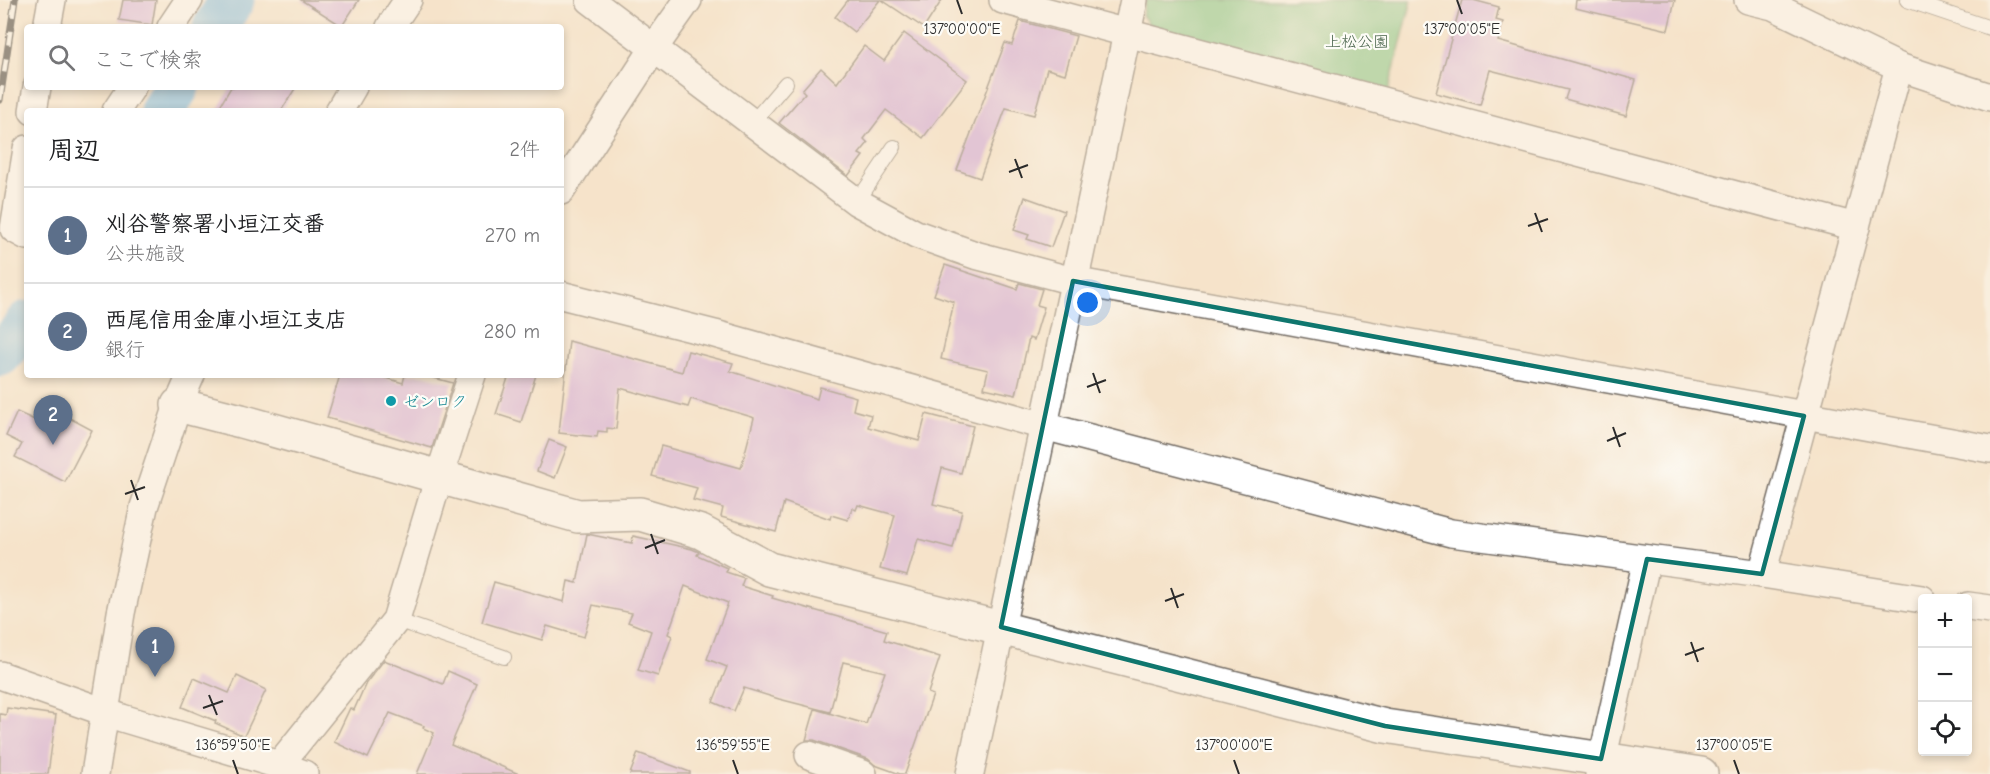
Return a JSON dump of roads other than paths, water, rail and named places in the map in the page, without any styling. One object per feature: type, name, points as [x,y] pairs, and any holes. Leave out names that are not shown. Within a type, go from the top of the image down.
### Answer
[{"type":"street","points":[[48,24],[52,0]]},
{"type":"street","points":[[173,24],[189,0]]},
{"type":"street","points":[[590,0],[857,202],[926,237],[975,255],[1073,281],[1990,449]]},
{"type":"street","points":[[564,186],[688,0]]},
{"type":"street","points":[[1003,0],[1856,227]]},
{"type":"street","points":[[970,774],[1134,0]]},
{"type":"street","points":[[1748,0],[1773,6],[1899,68],[1990,97]]},
{"type":"street","points":[[1762,574],[1899,68]]},
{"type":"street","points":[[34,108],[36,90]]},
{"type":"street","points":[[118,108],[130,90]]},
{"type":"street","points":[[341,108],[351,90]]},
{"type":"street","points":[[24,168],[14,230],[24,235]]},
{"type":"street","points":[[564,296],[715,334],[1044,426],[1450,534],[1762,574],[1918,598]]},
{"type":"street","points":[[95,774],[121,613],[144,507],[178,405],[190,378]]},
{"type":"street","points":[[0,675],[106,713],[297,772],[396,620],[438,477],[471,378]]},
{"type":"street","points":[[178,405],[578,516],[640,514],[701,532],[769,569],[1385,726],[1600,766],[1701,774]]},
{"type":"street","points":[[1600,766],[1647,559]]},
{"type":"street","points":[[1972,607],[1990,609]]},
{"type":"street","points":[[808,755],[863,774]]},
{"type":"lane","points":[[1907,0],[1990,28]]},
{"type":"lane","points":[[752,123],[786,83]]},
{"type":"lane","points":[[857,202],[894,147]]},
{"type":"lane","points":[[396,620],[504,657]]},
{"type":"waterway","points":[[217,24],[232,0]]},
{"type":"waterway","points":[[164,108],[175,90]]},
{"type":"waterway","points":[[0,354],[24,328]]},
{"type":"railway","points":[[0,100],[15,0]]},
{"type":"place","name":"ゼンロク","points":[[391,401]]},
{"type":"place","name":"西尾信用金庫小垣江支店","points":[[53,445]]},
{"type":"place","name":"刈谷警察署小垣江交番","points":[[155,677]]},
{"type":"park label","name":"上松公園","points":[[1357,41]]}]
